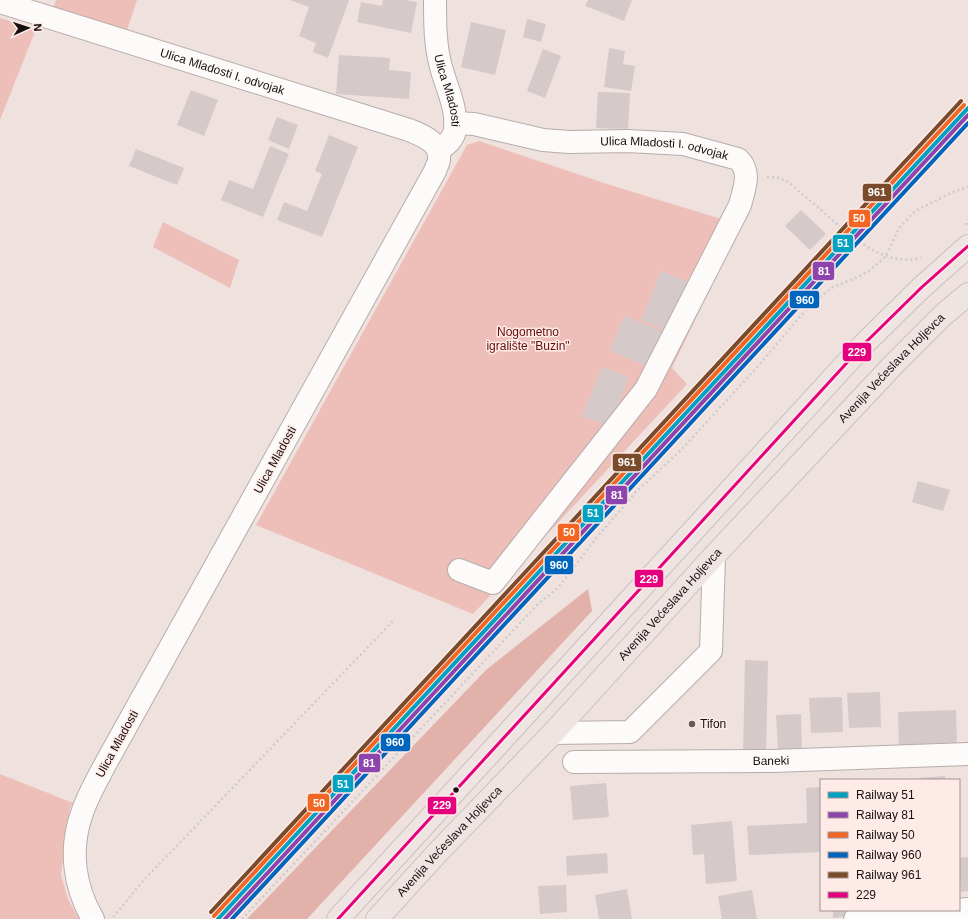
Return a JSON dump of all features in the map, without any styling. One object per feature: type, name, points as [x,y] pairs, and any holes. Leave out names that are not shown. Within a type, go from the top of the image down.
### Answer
[{"type":"main road","points":[[338,919],[865,343],[922,287],[964,238]]},
{"type":"main road","name":"Avenija Većeslava Holjevca","points":[[377,919],[440,850],[553,733],[714,556],[894,364],[942,316],[968,294]]},
{"type":"street","name":"Ulica Mladosti","points":[[93,919],[81,896],[77,884],[75,869],[77,831],[81,814],[88,797],[435,171],[439,159],[439,150],[448,144],[456,131],[452,105],[436,42],[434,0]]},
{"type":"street","name":"Ulica Mladosti I. odvojak","points":[[0,2],[409,130],[426,137],[439,150]]},
{"type":"street","name":"Ulica Mladosti I. odvojak","points":[[455,123],[474,124],[543,140],[569,142],[636,141],[683,144],[738,159],[744,165],[747,174]]},
{"type":"street","points":[[459,570],[493,583],[646,389],[740,205],[747,174]]},
{"type":"street","points":[[553,733],[630,732],[711,651],[714,556]]},
{"type":"street","name":"Baneki","points":[[574,762],[773,761],[968,754]]},
{"type":"street","points":[[855,919],[945,911]]},
{"type":"path","points":[[747,174],[783,179],[813,202],[850,235],[874,252],[886,256],[905,259],[920,259],[926,256]]},
{"type":"path","points":[[242,919],[539,603],[558,588],[597,537],[637,491],[682,448],[759,365],[810,305],[833,287],[869,271],[886,256],[890,243],[899,228],[915,211],[953,192],[968,187]]},
{"type":"path","points":[[964,238],[968,220]]},
{"type":"path","points":[[112,919],[143,881],[395,619]]},
{"type":"green space","points":[[56,0],[137,0],[126,33],[53,9]]},
{"type":"green space","points":[[0,18],[36,29],[0,120]]},
{"type":"green space","name":"Nogometno igralište \"Buzin\"","points":[[479,141],[610,185],[741,225],[672,368],[687,384],[473,614],[256,525],[467,145]]},
{"type":"green space","points":[[163,222],[239,260],[230,288],[153,247]]},
{"type":"green space","points":[[0,774],[73,803],[70,808],[61,875],[68,899],[79,919],[0,919]]},
{"type":"shaded area","points":[[588,589],[592,611],[307,919],[247,919],[486,670]]},
{"type":"building","points":[[290,0],[349,0],[328,58],[313,52],[316,43],[299,36],[309,7]]},
{"type":"building","points":[[383,0],[405,0],[417,2],[411,33],[357,22],[361,2],[382,6]]},
{"type":"building","points":[[588,0],[632,0],[624,21],[585,6]]},
{"type":"building","points":[[527,19],[546,24],[541,42],[523,37]]},
{"type":"building","points":[[471,22],[506,30],[495,75],[461,67]]},
{"type":"building","points":[[609,48],[625,51],[623,64],[635,66],[631,91],[604,87]]},
{"type":"building","points":[[543,49],[561,56],[545,98],[527,91]]},
{"type":"building","points":[[339,55],[390,58],[389,70],[411,72],[409,99],[336,94]]},
{"type":"building","points":[[191,90],[218,100],[204,136],[177,125]]},
{"type":"building","points":[[598,92],[630,93],[628,129],[596,128]]},
{"type":"building","points":[[277,117],[298,125],[289,149],[268,140]]},
{"type":"building","points":[[329,135],[358,147],[322,237],[277,220],[284,202],[307,211],[322,174],[315,171]]},
{"type":"building","points":[[270,146],[289,154],[263,217],[221,200],[229,180],[253,189]]},
{"type":"building","points":[[136,149],[184,168],[177,185],[129,166]]},
{"type":"building","points":[[801,210],[826,234],[810,250],[785,226]]},
{"type":"building","points":[[661,271],[689,282],[669,331],[641,320]]},
{"type":"building","points":[[624,316],[668,333],[653,369],[610,351]]},
{"type":"building","points":[[602,367],[629,377],[610,427],[582,416]]},
{"type":"building","points":[[918,481],[950,490],[943,511],[912,502]]},
{"type":"building","points":[[745,660],[768,661],[766,755],[743,755]]},
{"type":"building","points":[[880,692],[881,727],[849,728],[847,693]]},
{"type":"building","points":[[842,697],[843,732],[811,733],[809,698]]},
{"type":"building","points":[[956,710],[957,744],[899,747],[898,712]]},
{"type":"building","points":[[801,714],[802,749],[778,750],[776,715]]},
{"type":"building","points":[[945,776],[945,779],[919,778]]},
{"type":"building","points":[[606,783],[609,817],[573,820],[570,786]]},
{"type":"building","points":[[820,787],[820,852],[749,855],[747,826],[807,823],[806,788]]},
{"type":"building","points":[[732,821],[737,881],[706,884],[704,854],[693,855],[691,825]]},
{"type":"building","points":[[607,853],[608,873],[567,876],[566,856]]},
{"type":"building","points":[[968,857],[968,891],[961,892],[960,875],[960,858]]},
{"type":"building","points":[[566,885],[567,912],[540,914],[538,886]]},
{"type":"building","points":[[627,889],[632,919],[599,919],[595,895]]},
{"type":"building","points":[[752,890],[757,919],[722,919],[718,896]]},
{"type":"building","points":[[833,911],[860,911],[861,915],[833,918]]},
{"type":"rail line","name":"961","points":[[211,912],[961,101]]},
{"type":"rail line","name":"50","points":[[214,916],[964,105]]},
{"type":"rail line","name":"51","points":[[218,919],[968,108]]},
{"type":"rail line","name":"81","points":[[225,919],[968,115]]},
{"type":"rail line","name":"960","points":[[232,919],[968,123]]},
{"type":"transit line","name":"229","points":[[338,919],[865,343],[922,287],[968,246]]},
{"type":"place","name":"Tifon","points":[[692,724]]}]
